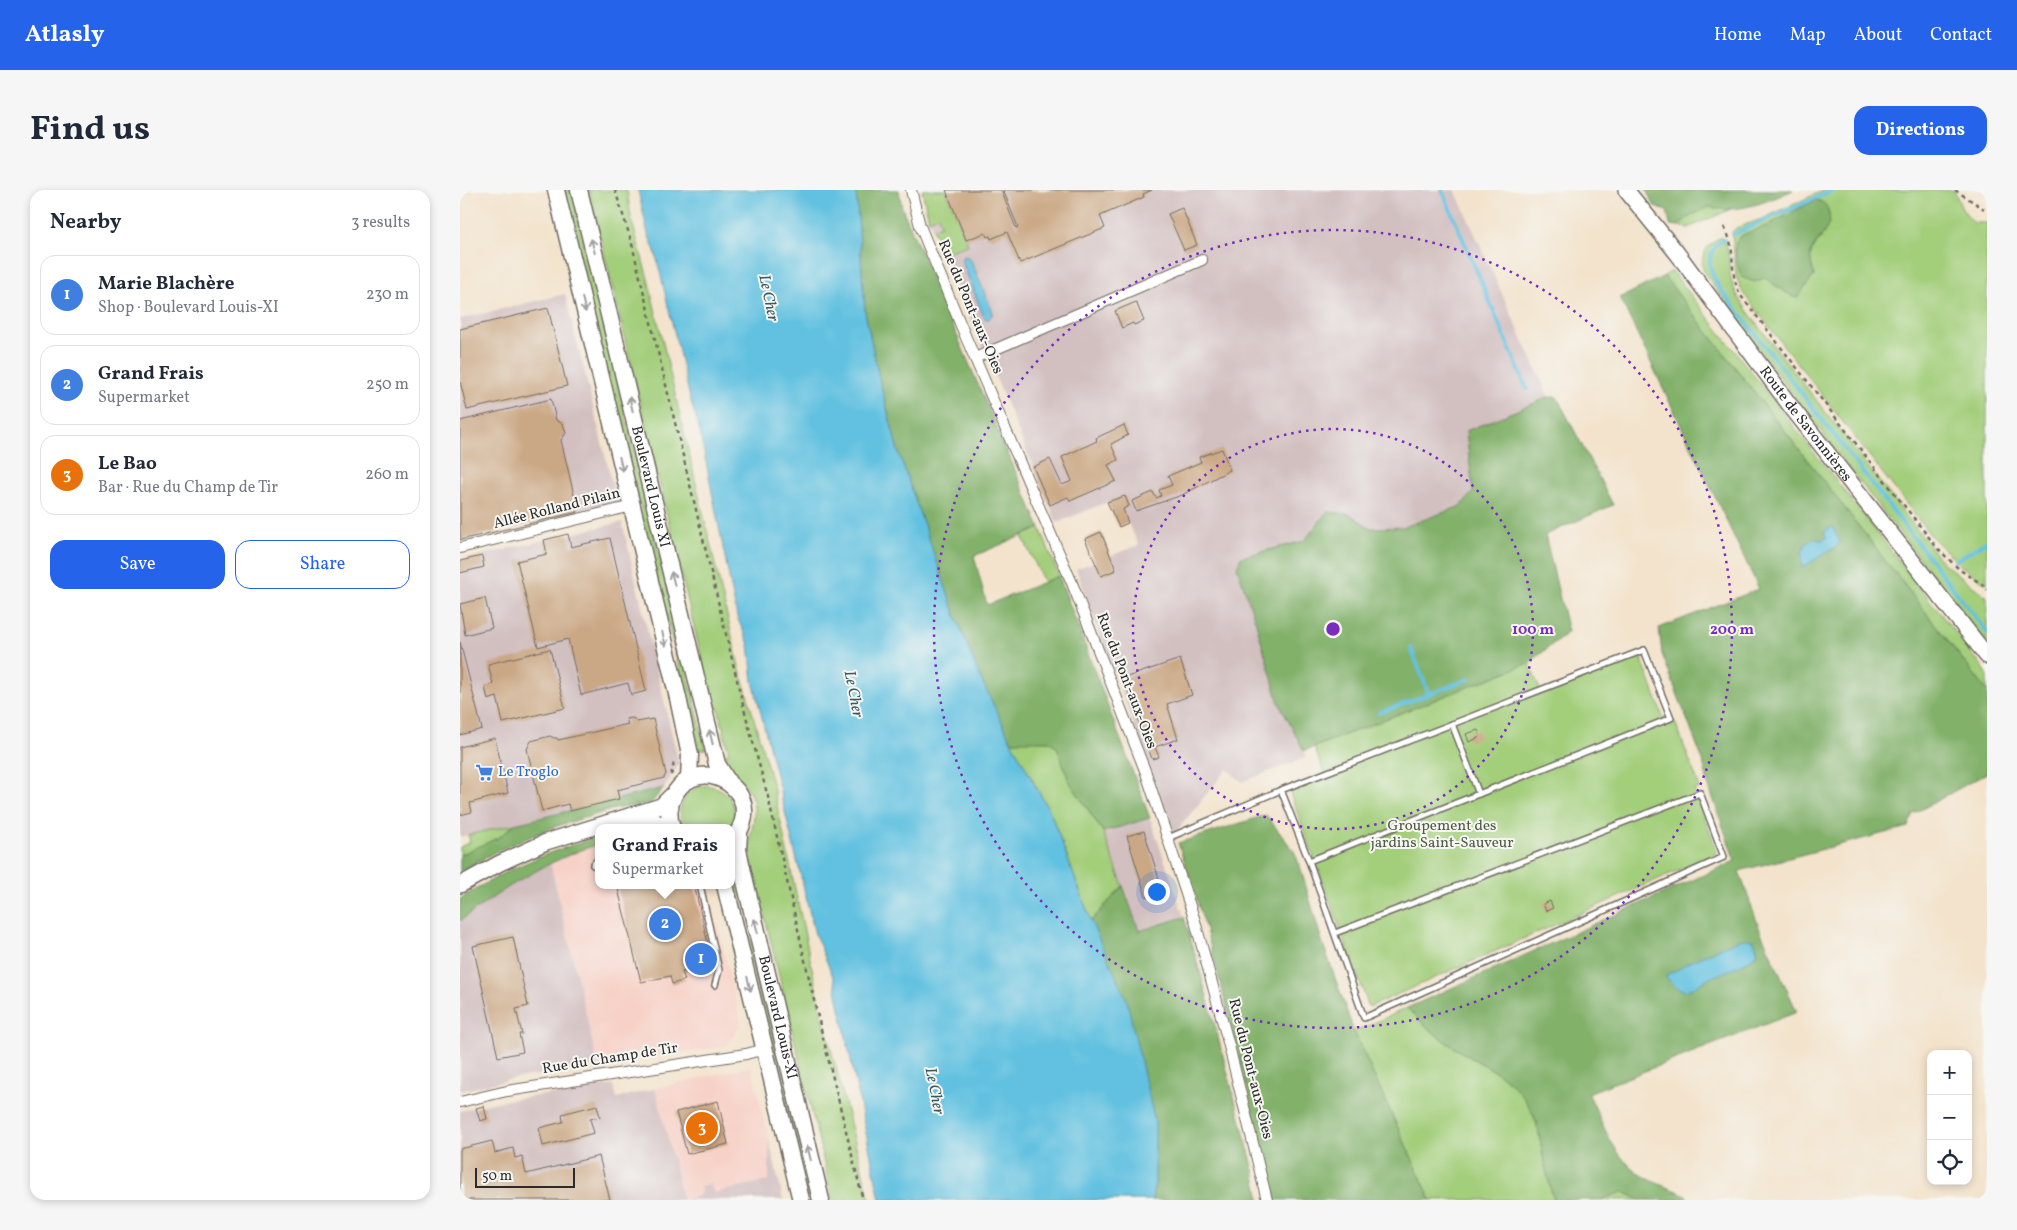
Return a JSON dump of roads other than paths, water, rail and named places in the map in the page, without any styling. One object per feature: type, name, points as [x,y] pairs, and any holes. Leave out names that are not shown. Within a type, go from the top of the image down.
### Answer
[{"type":"main road","name":"Boulevard Louis XI","points":[[556,190],[678,698],[690,755],[689,780]]},
{"type":"main road","name":"Boulevard Louis XI","points":[[579,190],[716,758],[720,772],[740,796],[744,805],[745,815],[735,837]]},
{"type":"main road","name":"Route de Savonnières","points":[[1626,190],[1677,253],[1792,408],[1987,656]]},
{"type":"main road","points":[[599,824],[661,806],[689,780],[709,775],[728,782]]},
{"type":"main road","points":[[670,824],[669,812],[675,792]]},
{"type":"main road","points":[[603,824],[630,820],[647,820],[664,824]]},
{"type":"main road","points":[[460,885],[524,852],[595,825]]},
{"type":"main road","name":"Boulevard Louis-XI","points":[[735,837],[821,1200]]},
{"type":"main road","name":"Boulevard Louis-XI","points":[[726,889],[801,1200]]},
{"type":"street","name":"Rue du Pont-aux-Oies","points":[[911,190],[920,226],[1072,583],[1146,774],[1195,921],[1228,1038],[1267,1200]]},
{"type":"street","points":[[975,358],[1202,260]]},
{"type":"street","name":"Allée Rolland Pilain","points":[[460,548],[632,506]]},
{"type":"street","name":"Rue du Champ de Tir","points":[[460,1102],[507,1091],[746,1054],[765,1049]]},
{"type":"lane","points":[[1168,839],[1281,790],[1644,650],[1671,718],[1309,861]]},
{"type":"lane","points":[[1452,724],[1479,794]]},
{"type":"lane","points":[[1281,790],[1309,861],[1364,1018],[1724,857],[1700,793],[1335,933]]},
{"type":"lane","points":[[701,889],[719,970],[715,985]]},
{"type":"water","name":"Le Cher","points":[[638,190],[856,190],[865,312],[879,378],[898,451],[958,622],[980,677],[1011,741],[1051,814],[1091,921],[1127,1001],[1155,1122],[1155,1182],[1152,1200],[880,1200],[834,979],[815,934],[753,681],[749,644],[737,617],[700,432]]},
{"type":"water","points":[[964,256],[970,258],[993,313],[989,319],[986,319],[983,315],[961,259]]},
{"type":"water","points":[[1832,526],[1840,542],[1837,546],[1802,568],[1802,552],[1804,547],[1810,541],[1826,538],[1824,532]]},
{"type":"water","points":[[1738,940],[1754,940],[1758,953],[1741,965],[1688,990],[1685,991],[1676,987],[1666,977],[1669,973],[1687,963]]},
{"type":"waterway","points":[[1442,190],[1527,389]]},
{"type":"waterway","points":[[1734,234],[1834,190]]},
{"type":"waterway","points":[[1724,240],[1713,250],[1710,262],[1719,287],[1987,632]]},
{"type":"waterway","points":[[1955,561],[1987,541]]},
{"type":"waterway","points":[[1411,648],[1429,694],[1469,679]]},
{"type":"waterway","points":[[1379,713],[1429,694]]},
{"type":"place","name":"Le Troglo","points":[[484,772]]},
{"type":"place","name":"Grand Frais","points":[[665,924]]},
{"type":"place","name":"Marie Blachère","points":[[701,959]]},
{"type":"place","name":"Le Bao","points":[[702,1128]]},
{"type":"park label","name":"Groupement des jardins Saint-Sauveur","points":[[1442,834]]}]
